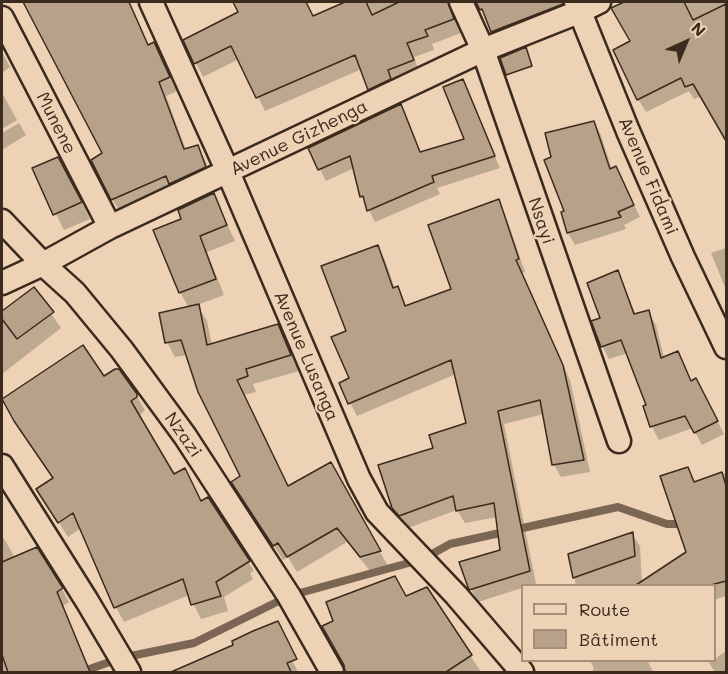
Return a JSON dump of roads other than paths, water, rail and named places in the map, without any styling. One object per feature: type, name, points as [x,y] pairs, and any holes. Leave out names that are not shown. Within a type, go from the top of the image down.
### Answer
[{"type":"street","name":"Avenue Lusanga","points":[[151,2],[228,172],[359,479],[377,512],[456,595],[522,672]]},
{"type":"street","name":"Nsayi","points":[[461,2],[483,50],[619,441]]},
{"type":"street","name":"Avenue Gizhenga","points":[[2,283],[43,264],[110,227],[483,50],[585,5]]},
{"type":"street","name":"Avenue Fidami","points":[[585,5],[628,130],[683,257],[726,347]]},
{"type":"street","name":"Munene","points":[[2,18],[110,227]]},
{"type":"street","name":"Nzazi","points":[[2,221],[43,264],[75,293],[122,350],[185,436],[288,596],[332,672]]},
{"type":"street","points":[[2,466],[129,672]]},
{"type":"waterway","points":[[81,672],[121,658],[194,643],[289,596],[423,559],[450,544],[618,507],[667,524],[685,524]]}]
